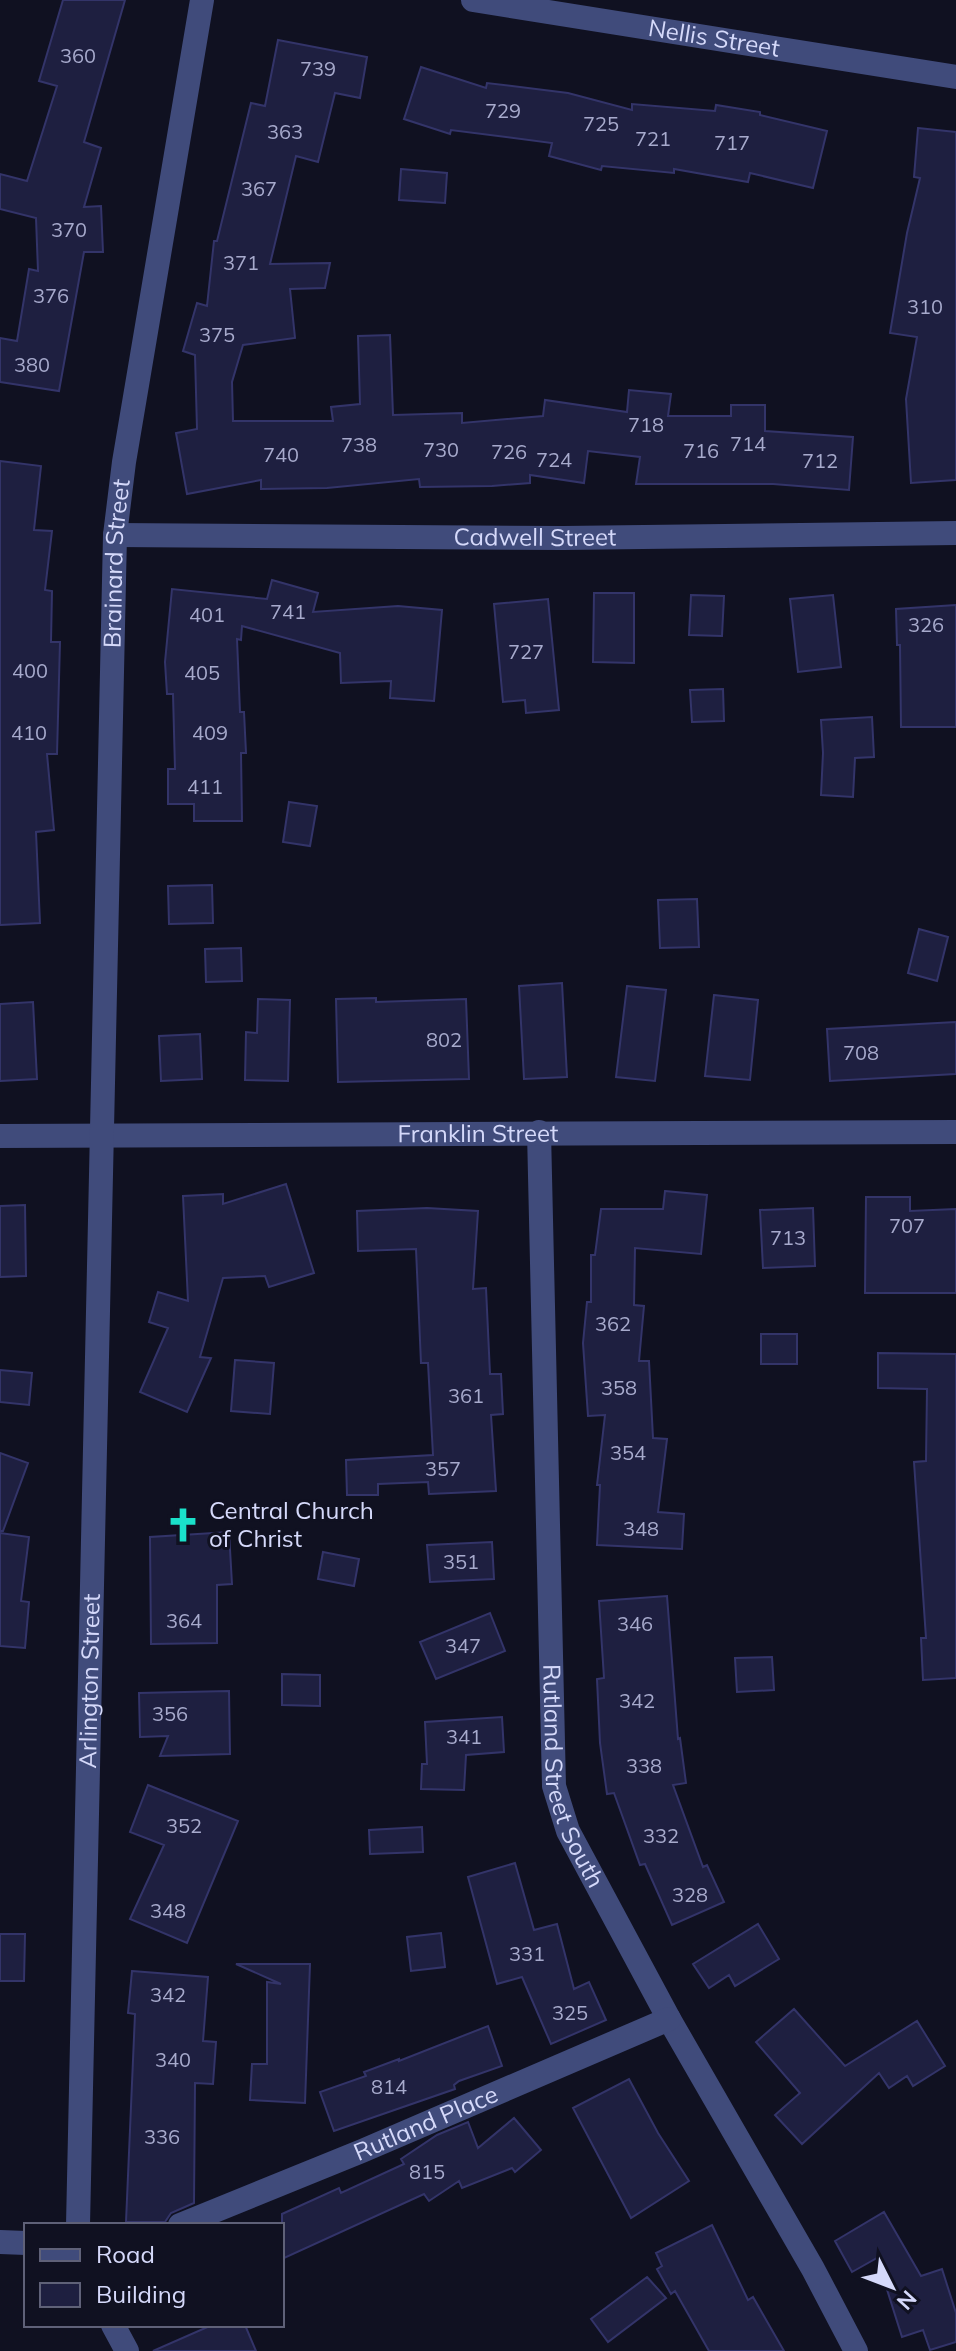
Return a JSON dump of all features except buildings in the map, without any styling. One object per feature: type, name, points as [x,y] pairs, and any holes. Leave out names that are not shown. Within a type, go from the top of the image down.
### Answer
[{"type":"street","name":"Brainard Street","points":[[103,1136],[115,535],[124,462],[202,0]]},
{"type":"street","name":"Nellis Street","points":[[473,0],[956,77]]},
{"type":"street","name":"Cadwell Street","points":[[115,535],[563,538],[956,533]]},
{"type":"street","name":"Rutland Street South","points":[[539,1132],[554,1786],[568,1831],[669,2019],[813,2269],[856,2351]]},
{"type":"street","name":"Franklin Street","points":[[0,1136],[956,1132]]},
{"type":"street","name":"Arlington Street","points":[[78,2223],[103,1136]]},
{"type":"street","name":"Rutland Place","points":[[185,2223],[362,2151],[669,2019]]},
{"type":"street","points":[[0,2242],[24,2243]]},
{"type":"street","points":[[114,2327],[127,2351]]},
{"type":"place","name":"Central Church of Christ","points":[[183,1525]]}]
